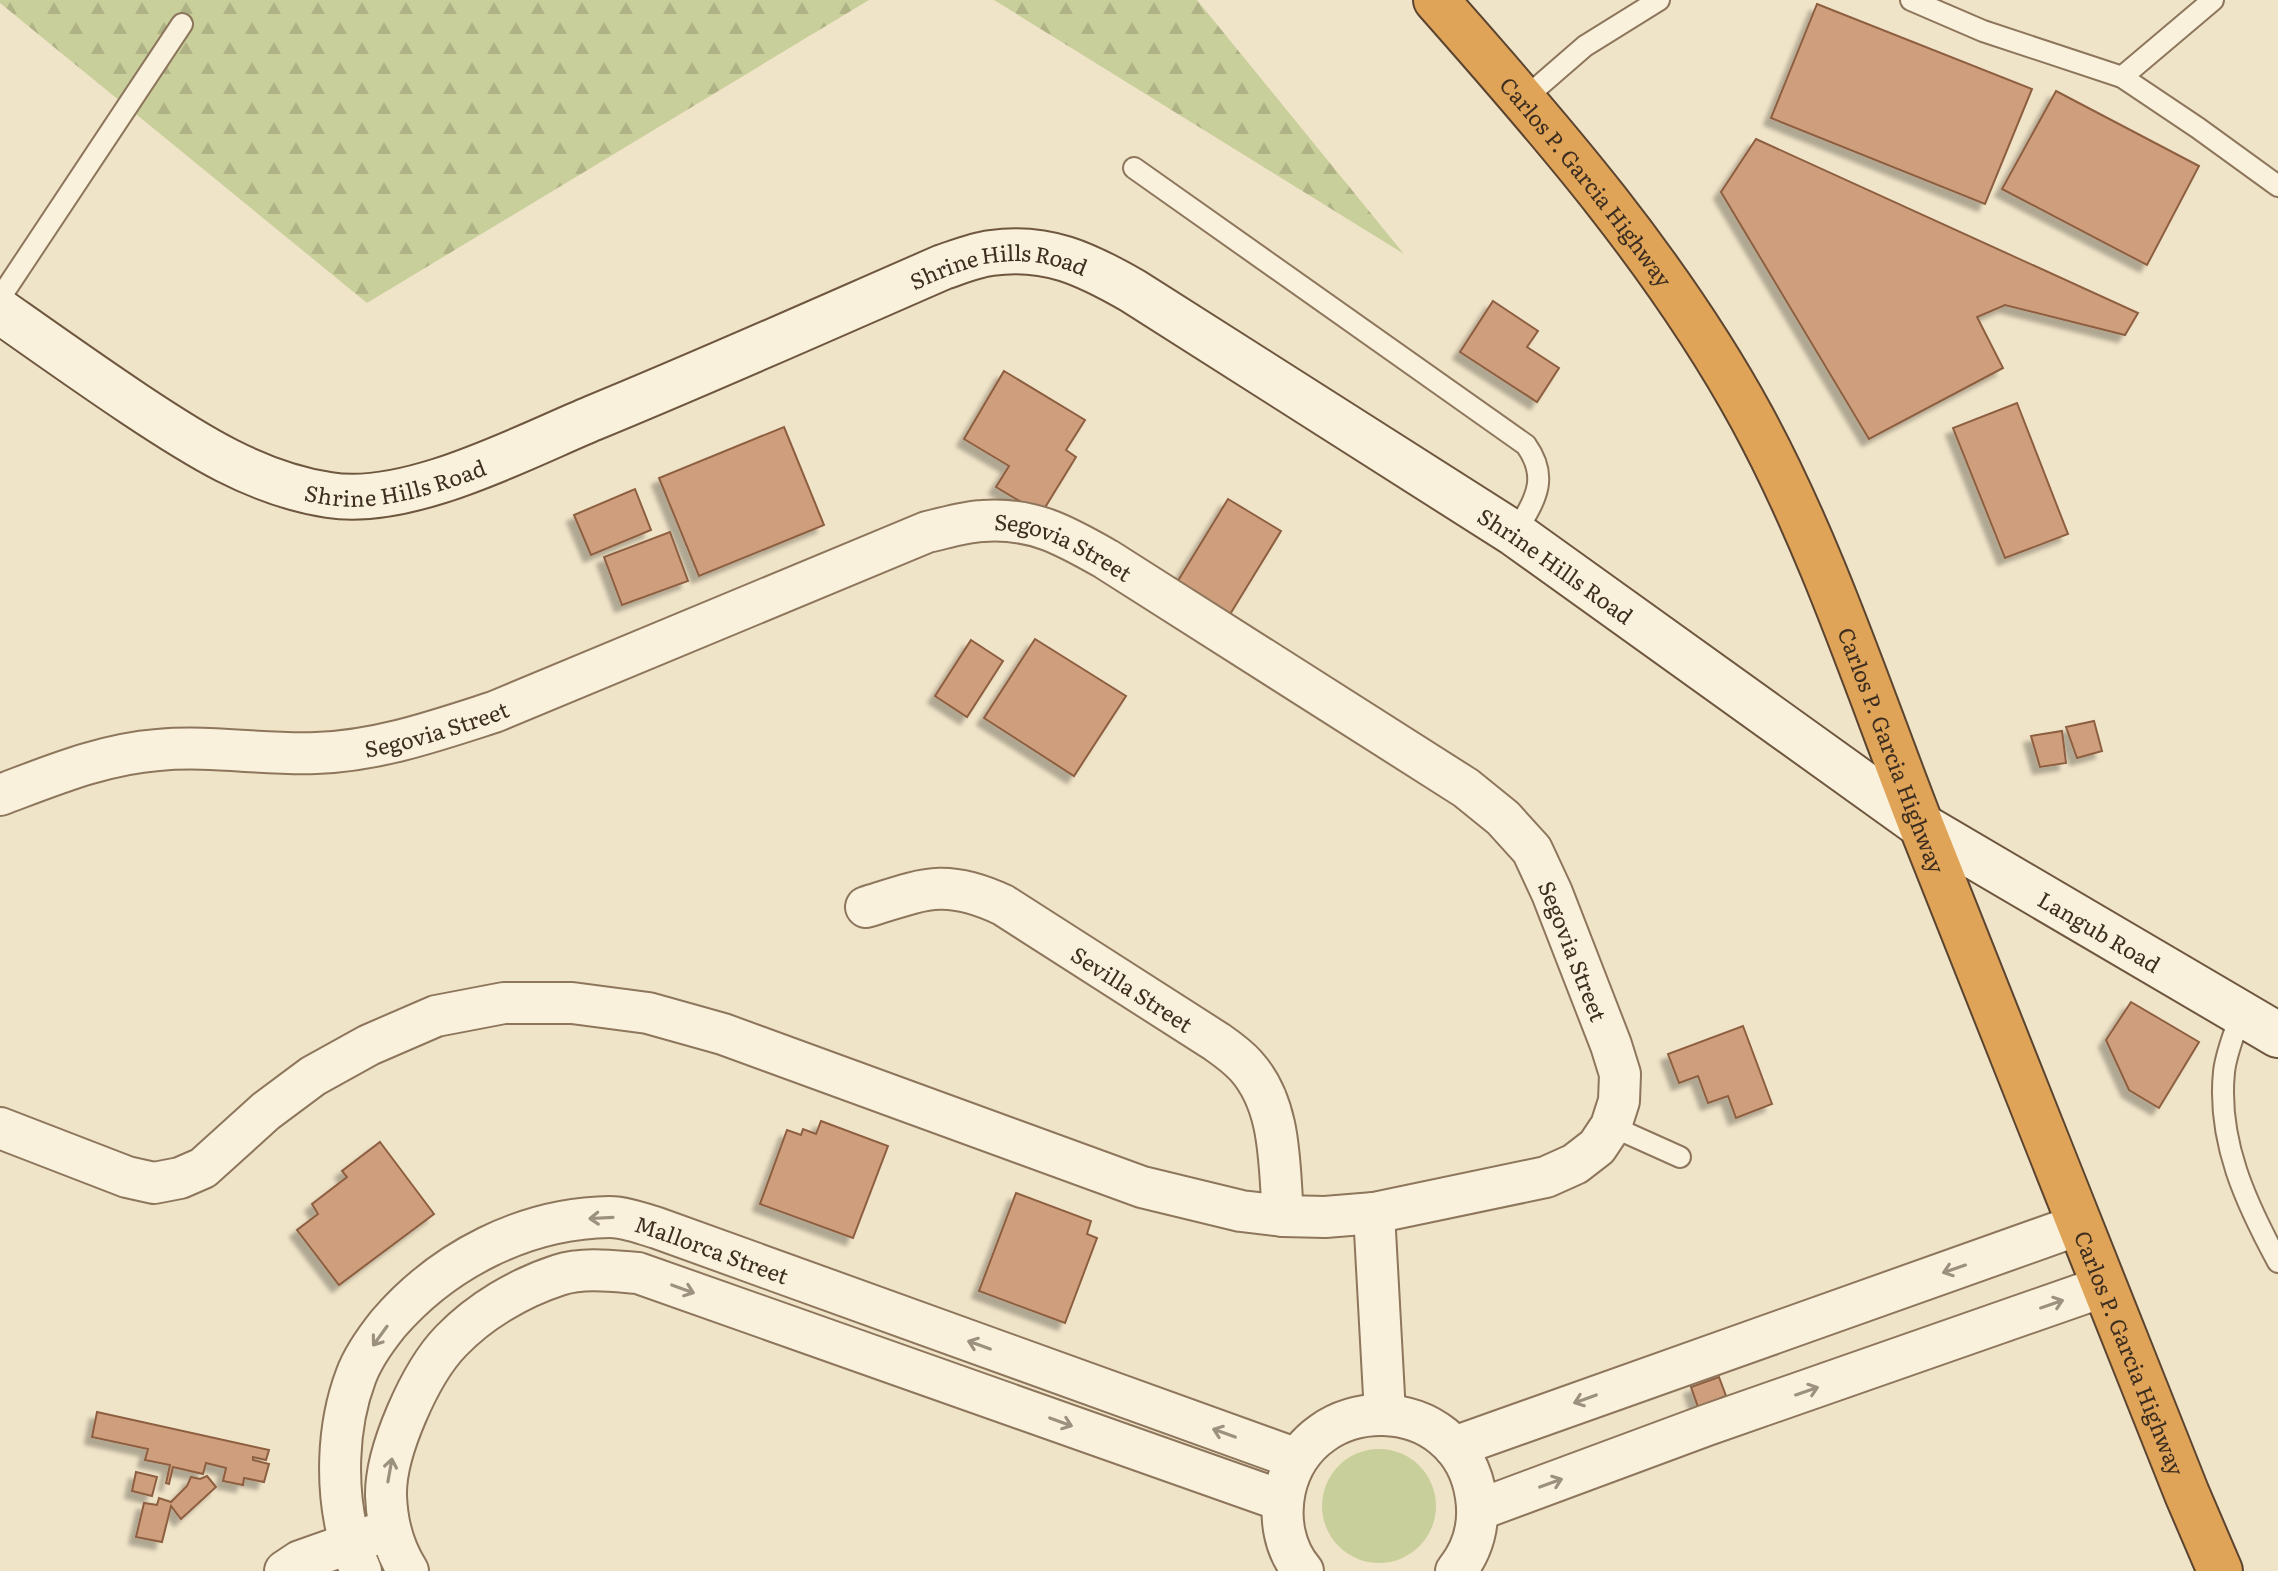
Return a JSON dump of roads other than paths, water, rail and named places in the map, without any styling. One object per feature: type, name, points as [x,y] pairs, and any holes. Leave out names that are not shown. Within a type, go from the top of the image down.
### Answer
[{"type":"highway","name":"Carlos P. Garcia Highway","points":[[1436,0],[1524,99],[1624,221],[1705,340],[1753,420],[1820,562],[1922,826],[2220,1571]]},
{"type":"street","name":"Shrine Hills Road","points":[[0,311],[151,415],[232,465],[289,486],[332,496],[375,495],[417,488],[455,475],[649,395],[943,267],[988,253],[1023,250],[1055,255],[1092,268],[1133,291],[1515,534],[1922,826]]},
{"type":"street","name":"Segovia Street","points":[[0,795],[106,757],[204,748],[316,753],[374,747],[426,734],[494,712],[927,532],[981,521],[1026,522],[1064,535],[1106,559],[1466,788],[1503,818],[1532,850],[1552,893],[1620,1074],[1619,1101],[1611,1126],[1597,1147],[1575,1164],[1546,1177],[1374,1213],[1325,1217],[1241,1211],[1142,1187],[723,1034],[648,1013],[572,1003],[504,1003],[436,1016],[369,1045],[313,1076],[266,1111],[203,1168],[180,1178],[154,1183],[127,1177],[0,1128]]},
{"type":"street","name":"Langub Road","points":[[1922,826],[2278,1035]]},
{"type":"street","name":"Sevilla Street","points":[[866,907],[919,891],[949,888],[976,893],[1003,905],[1217,1042],[1246,1065],[1265,1093],[1275,1128],[1283,1216]]},
{"type":"street","points":[[1374,1213],[1385,1414]]},
{"type":"street","name":"Mallorca Street","points":[[356,1557],[342,1498],[344,1414],[357,1373],[377,1337],[406,1303],[443,1272],[468,1257],[525,1232],[566,1220],[614,1217],[657,1228],[1297,1459]]},
{"type":"street","points":[[1454,1447],[2081,1224]]},
{"type":"street","points":[[408,1571],[390,1529],[386,1494],[393,1452],[404,1419],[423,1380],[449,1342],[483,1313],[524,1289],[562,1273],[602,1270],[638,1273],[1283,1501]]},
{"type":"street","points":[[792,1328],[807,1283]]},
{"type":"street","points":[[1478,1510],[2105,1286]]},
{"type":"street","points":[[1742,1343],[1764,1406]]},
{"type":"street","points":[[1626,1384],[1648,1447]]},
{"type":"street","points":[[1303,1571],[1288,1547],[1283,1524],[1283,1501],[1297,1459],[1331,1428],[1351,1418],[1385,1414],[1404,1416],[1423,1423],[1454,1447],[1467,1466],[1478,1510],[1475,1536],[1456,1571]]},
{"type":"street","points":[[285,1571],[300,1561],[356,1557],[390,1529]]},
{"type":"lane","points":[[1524,99],[1585,46],[1659,0]]},
{"type":"lane","points":[[1911,0],[1983,31],[2122,77],[2278,186]]},
{"type":"lane","points":[[2122,77],[2213,0]]},
{"type":"lane","points":[[0,298],[182,24]]},
{"type":"lane","points":[[1134,168],[1526,445],[1539,469],[1539,483],[1515,534]]},
{"type":"lane","points":[[2241,1012],[2225,1069],[2223,1104],[2231,1156],[2251,1213],[2278,1262]]},
{"type":"lane","points":[[1611,1126],[1680,1157]]}]
